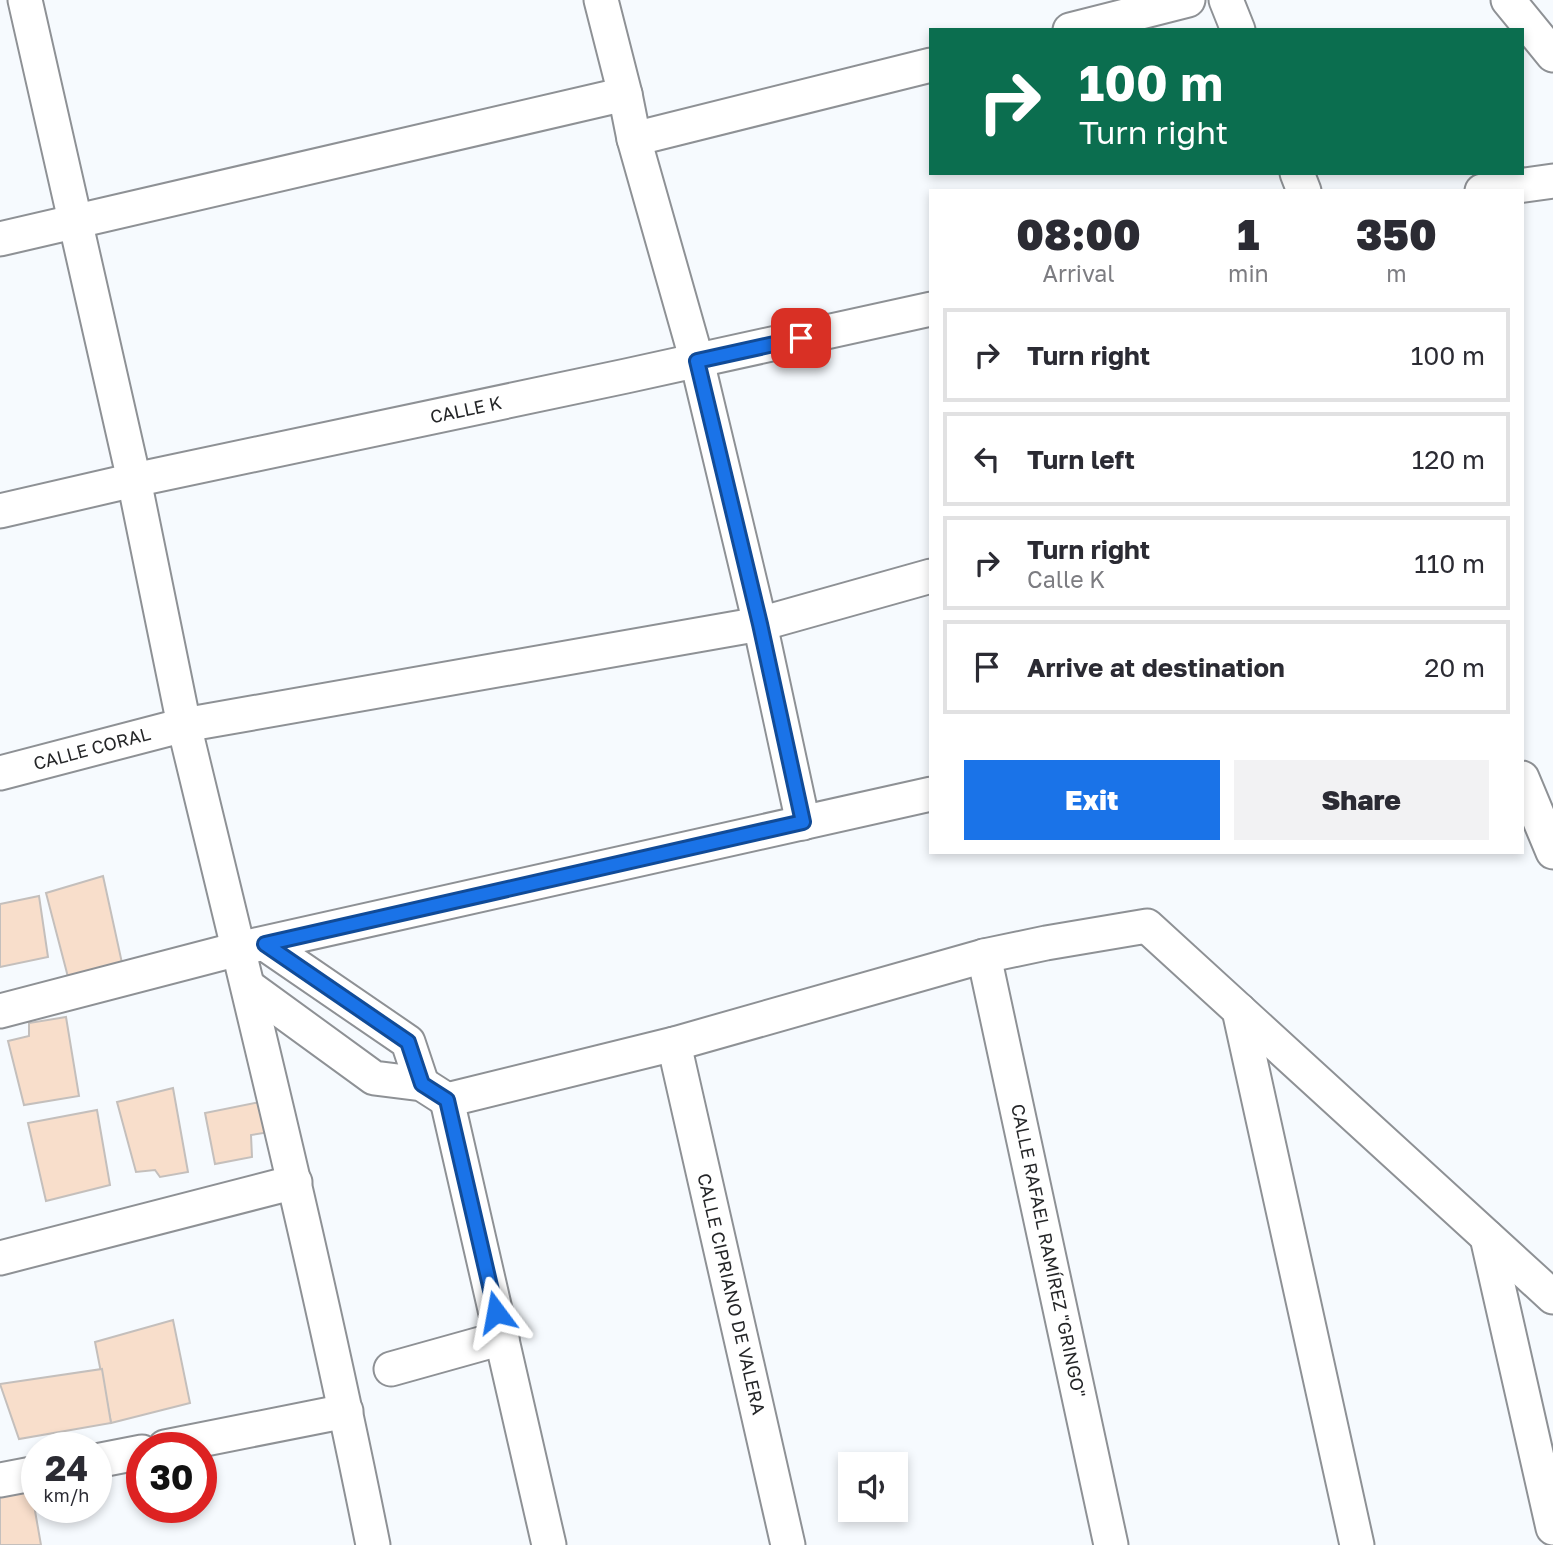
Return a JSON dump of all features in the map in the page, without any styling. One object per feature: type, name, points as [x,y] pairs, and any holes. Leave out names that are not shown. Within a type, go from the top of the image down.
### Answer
[{"type":"street","points":[[601,0],[634,139],[697,361],[760,624],[803,822]]},
{"type":"street","points":[[1078,28],[1188,0]]},
{"type":"street","points":[[1226,0],[1237,28]]},
{"type":"street","points":[[1508,0],[1553,55]]},
{"type":"street","points":[[33,2],[75,222],[134,480],[184,725],[252,947],[249,987],[346,1411],[373,1545]]},
{"type":"street","points":[[634,139],[929,65]]},
{"type":"street","points":[[0,240],[625,94]]},
{"type":"street","points":[[1496,189],[1553,181]]},
{"type":"street","name":"CALLE K","points":[[0,511],[929,309]]},
{"type":"street","name":"CALLE CORAL","points":[[0,773],[184,725],[760,624],[929,577]]},
{"type":"street","points":[[1524,783],[1553,852]]},
{"type":"street","points":[[0,1011],[252,947],[929,794]]},
{"type":"street","points":[[249,987],[374,1078],[435,1092],[674,1044],[984,956],[1147,926],[1553,1297]]},
{"type":"street","points":[[252,947],[408,1042],[435,1092],[502,1338],[549,1545]]},
{"type":"street","name":"CALLE RAFAEL RAMÍREZ \"GRINGO\"","points":[[984,956],[1111,1545]]},
{"type":"street","points":[[1238,1010],[1357,1545]]},
{"type":"street","name":"CALLE CIPRIANO DE VALERA","points":[[674,1044],[788,1545]]},
{"type":"street","points":[[0,1258],[295,1182]]},
{"type":"street","points":[[1487,1237],[1553,1528]]},
{"type":"street","points":[[391,1369],[502,1338]]},
{"type":"street","points":[[217,1437],[346,1411]]},
{"type":"street","points":[[0,1480],[21,1476]]},
{"type":"building","points":[[103,876],[122,963],[68,977],[46,893]]},
{"type":"building","points":[[39,896],[48,957],[0,967],[0,904]]},
{"type":"building","points":[[66,1017],[79,1096],[24,1105],[8,1041],[29,1036],[29,1023]]},
{"type":"building","points":[[173,1088],[188,1172],[160,1177],[155,1170],[136,1172],[117,1102]]},
{"type":"building","points":[[265,1101],[270,1132],[251,1135],[252,1157],[215,1164],[205,1113]]},
{"type":"building","points":[[97,1110],[110,1185],[46,1201],[28,1123]]},
{"type":"building","points":[[173,1320],[190,1403],[111,1423],[95,1342]]},
{"type":"building","points":[[102,1369],[111,1423],[59,1432],[21,1432],[19,1439],[0,1384]]},
{"type":"building","points":[[21,1490],[21,1523],[37,1523],[41,1545],[0,1545],[0,1494]]},
{"type":"route","points":[[496,1312],[447,1100],[422,1084],[408,1042],[265,944],[803,822],[760,624],[697,361],[801,338]]}]
